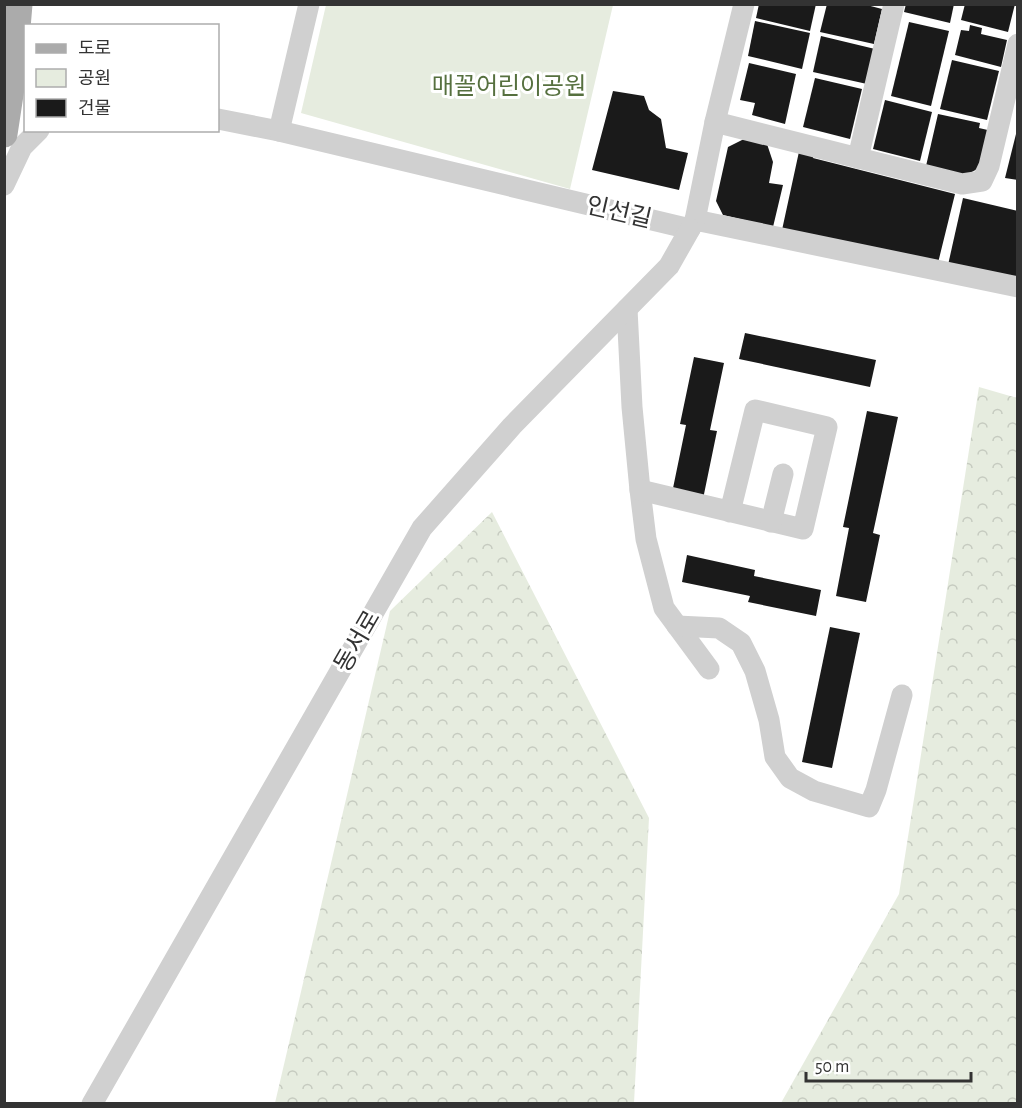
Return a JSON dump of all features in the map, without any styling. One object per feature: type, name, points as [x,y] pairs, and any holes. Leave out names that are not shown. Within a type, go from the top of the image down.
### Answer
[{"type":"main road","points":[[4,134],[14,75],[19,4]]},
{"type":"main road","points":[[33,4],[38,24]]},
{"type":"street","points":[[279,131],[309,4]]},
{"type":"street","name":"동서로","points":[[92,1104],[422,528],[512,426],[669,266],[692,225],[744,4]]},
{"type":"street","points":[[858,158],[894,4]]},
{"type":"street","points":[[715,122],[962,184],[982,181],[989,166],[1017,44]]},
{"type":"street","name":"인선길","points":[[219,119],[692,225],[1017,287]]},
{"type":"street","points":[[4,185],[22,147],[37,132]]},
{"type":"street","points":[[627,309],[632,407],[646,538],[664,608],[709,669]]},
{"type":"street","points":[[640,490],[730,512],[771,522],[803,529],[827,427],[755,410],[730,512]]},
{"type":"street","points":[[771,522],[783,474]]},
{"type":"street","points":[[677,626],[718,628],[741,643],[755,671],[769,720],[775,757],[790,778],[814,791],[869,807],[876,790],[902,695]]},
{"type":"green space","name":"매꼴어린이공원","points":[[326,5],[613,5],[570,189],[301,113]]},
{"type":"green space","points":[[979,387],[1017,398],[1017,1103],[781,1103],[899,894]]},
{"type":"green space","points":[[492,512],[649,818],[634,1103],[275,1103],[390,611]]},
{"type":"building","points":[[759,4],[816,4],[810,31],[756,18]]},
{"type":"building","points":[[827,4],[863,4],[882,9],[874,44],[820,32]]},
{"type":"building","points":[[906,4],[954,4],[950,23],[904,12]]},
{"type":"building","points":[[965,4],[1015,4],[1008,32],[961,20]]},
{"type":"building","points":[[755,21],[810,33],[802,69],[748,56]]},
{"type":"building","points":[[909,22],[949,31],[931,106],[891,96]]},
{"type":"building","points":[[970,25],[982,28],[981,34],[1007,40],[1001,67],[955,55],[961,30],[969,31]]},
{"type":"building","points":[[821,36],[875,49],[867,84],[813,72]]},
{"type":"building","points":[[952,60],[999,71],[987,120],[940,109]]},
{"type":"building","points":[[749,63],[796,74],[785,124],[752,115],[755,103],[740,100]]},
{"type":"building","points":[[815,78],[862,89],[850,139],[803,127]]},
{"type":"building","points":[[613,91],[644,96],[649,110],[661,119],[666,148],[688,153],[679,190],[592,170]]},
{"type":"building","points":[[885,100],[932,112],[920,161],[873,149]]},
{"type":"building","points":[[938,114],[980,123],[979,128],[992,131],[984,165],[965,176],[926,166]]},
{"type":"building","points":[[1018,130],[1018,180],[1005,178]]},
{"type":"building","points":[[746,138],[767,144],[773,162],[769,183],[783,185],[773,227],[723,215],[716,201],[728,147]]},
{"type":"building","points":[[800,147],[815,150],[813,158],[955,194],[937,267],[782,230]]},
{"type":"building","points":[[963,198],[1018,211],[1018,282],[948,265]]},
{"type":"building","points":[[745,333],[876,360],[870,387],[739,359]]},
{"type":"building","points":[[694,357],[724,363],[710,430],[717,431],[703,499],[672,493],[686,425],[680,424]]},
{"type":"building","points":[[867,411],[898,417],[873,533],[880,535],[866,602],[836,596],[849,528],[843,527]]},
{"type":"building","points":[[687,555],[755,570],[754,576],[821,590],[816,616],[748,602],[750,596],[682,582]]},
{"type":"building","points":[[830,627],[860,633],[832,768],[802,762]]}]
